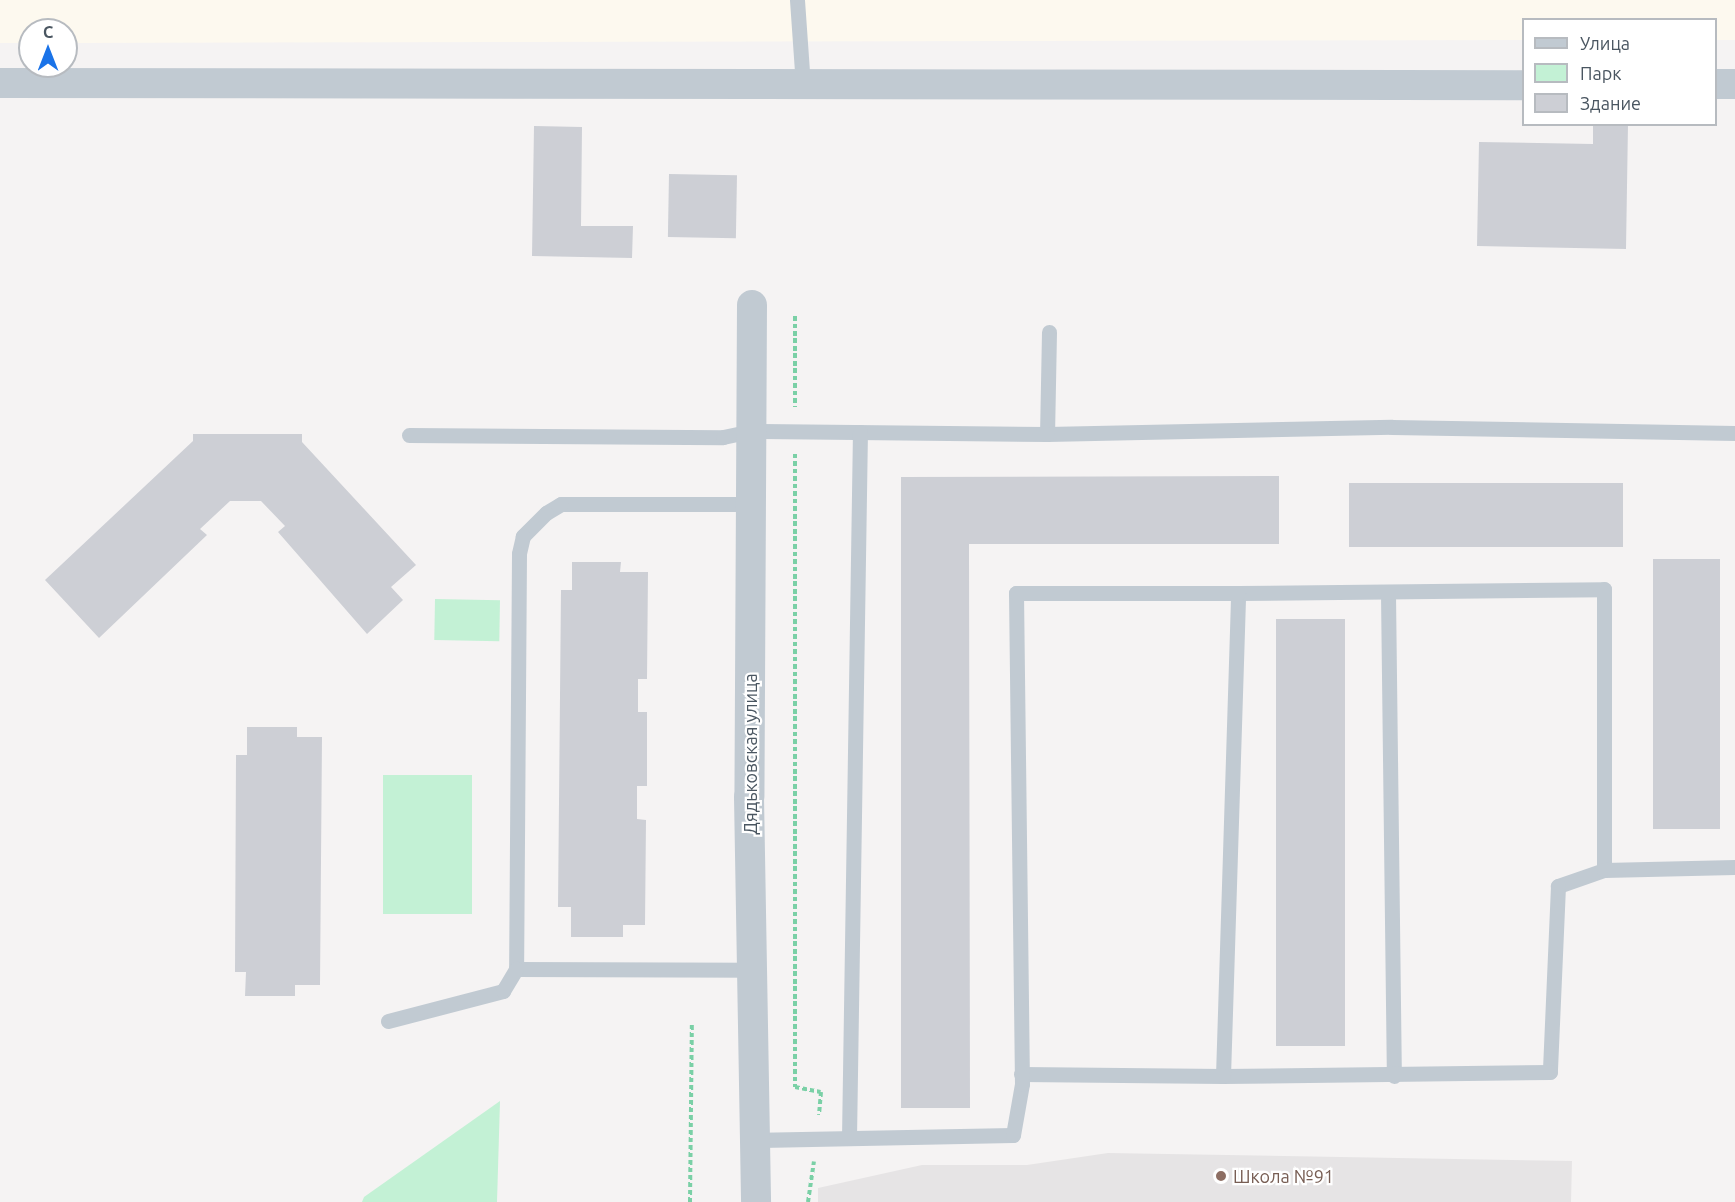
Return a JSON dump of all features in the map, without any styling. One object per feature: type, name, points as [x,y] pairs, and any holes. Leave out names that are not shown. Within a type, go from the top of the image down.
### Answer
[{"type":"street","points":[[0,83],[803,86],[1522,85]]},
{"type":"street","points":[[1717,84],[1735,84]]},
{"type":"street","name":"Дядьковская улица","points":[[752,305],[752,970],[756,1202]]},
{"type":"lane","points":[[797,0],[803,86]]},
{"type":"lane","points":[[1047,434],[1048,332]]},
{"type":"lane","points":[[409,435],[723,437],[751,431],[1047,434],[1392,427],[1735,433]]},
{"type":"lane","points":[[849,1138],[860,432]]},
{"type":"lane","points":[[388,1022],[503,991],[516,969],[519,554],[523,536],[546,513],[567,504],[751,504]]},
{"type":"lane","points":[[755,1140],[1013,1135],[1021,1074],[1016,593],[1388,594],[1604,589],[1604,870]]},
{"type":"lane","points":[[1223,1076],[1238,593]]},
{"type":"lane","points":[[1388,594],[1394,1076]]},
{"type":"lane","points":[[1021,1074],[1394,1076],[1550,1072],[1558,885],[1604,870],[1735,867]]},
{"type":"lane","points":[[516,969],[752,970]]},
{"type":"path","points":[[795,316],[795,1088],[821,1092],[808,1202]]},
{"type":"path","points":[[690,1202],[692,1023]]},
{"type":"shaded area","points":[[0,0],[1735,0],[1735,40],[1717,40],[1717,18],[1522,18],[1522,40],[78,43],[78,18],[18,18],[18,43],[0,43]]},
{"type":"shaded area","name":"Школа №91","points":[[1108,1153],[1572,1161],[1571,1202],[818,1202],[818,1188],[922,1165],[1027,1165]]},
{"type":"green space","points":[[435,599],[500,600],[499,641],[434,640]]},
{"type":"green space","points":[[383,775],[472,775],[472,914],[383,914]]},
{"type":"green space","points":[[500,1101],[497,1202],[362,1202],[364,1197]]},
{"type":"building","points":[[534,126],[582,127],[581,226],[633,226],[632,258],[532,256]]},
{"type":"building","points":[[1593,126],[1628,126],[1626,249],[1477,246],[1479,142],[1593,144]]},
{"type":"building","points":[[669,174],[737,175],[736,238],[668,237]]},
{"type":"building","points":[[193,434],[302,434],[302,442],[416,565],[391,587],[403,600],[367,634],[278,532],[285,526],[261,501],[230,501],[200,529],[207,535],[99,638],[45,580],[193,441]]},
{"type":"building","points":[[1279,476],[1279,544],[969,544],[970,1108],[901,1108],[901,477]]},
{"type":"building","points":[[1349,483],[1623,483],[1623,547],[1349,547]]},
{"type":"building","points":[[1653,559],[1720,559],[1720,829],[1653,829]]},
{"type":"building","points":[[572,562],[621,562],[620,572],[648,572],[647,679],[638,679],[638,712],[647,712],[647,786],[637,786],[637,819],[646,820],[645,925],[623,925],[623,937],[571,937],[571,907],[558,907],[561,590],[572,590]]},
{"type":"building","points":[[1276,619],[1345,619],[1345,1046],[1276,1046]]},
{"type":"building","points":[[247,727],[297,727],[297,737],[322,737],[320,985],[295,985],[295,996],[245,996],[246,972],[235,972],[236,755],[247,755]]},
{"type":"place","name":"Школа №91","points":[[1221,1176]]}]
